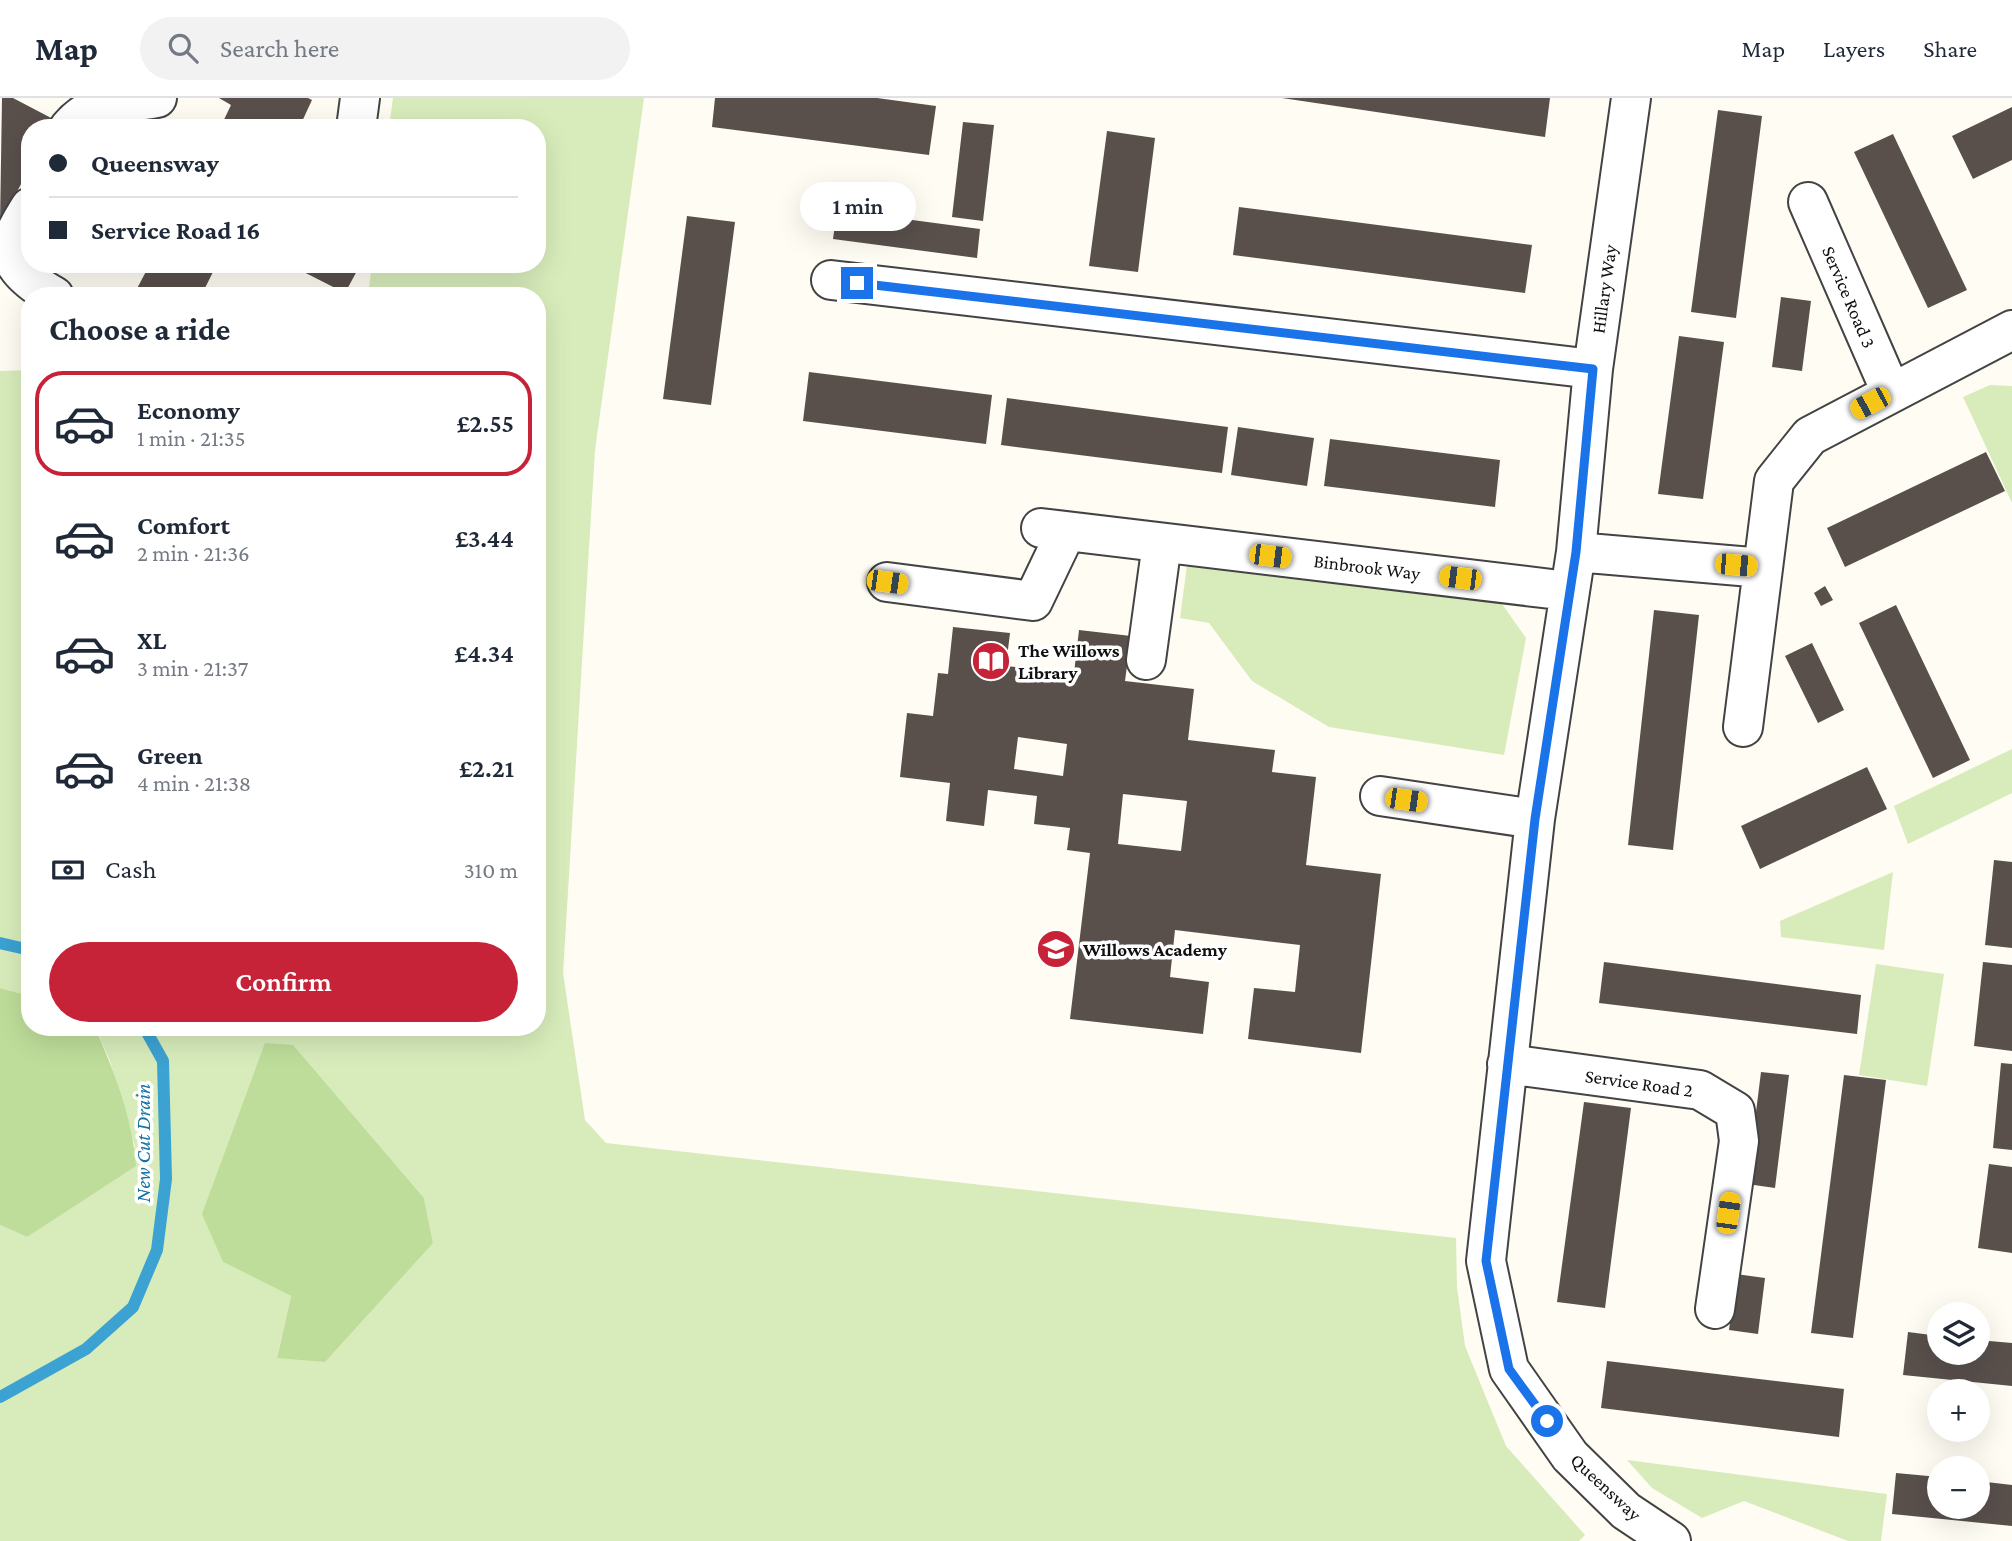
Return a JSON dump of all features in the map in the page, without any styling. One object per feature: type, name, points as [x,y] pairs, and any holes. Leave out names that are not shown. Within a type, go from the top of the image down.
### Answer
[{"type":"street","points":[[75,119],[90,104],[102,100],[139,102],[157,98]]},
{"type":"street","points":[[357,119],[360,98]]},
{"type":"street","name":"Hillary Way","points":[[1507,1064],[1535,819],[1576,552],[1593,369],[1631,98]]},
{"type":"street","name":"Service Road 3","points":[[1808,202],[1891,392]]},
{"type":"street","points":[[21,224],[12,243],[13,255],[21,273],[41,287]]},
{"type":"street","points":[[831,280],[1593,369]]},
{"type":"street","points":[[1743,727],[1758,629],[1774,481],[1810,436],[2012,330]]},
{"type":"street","name":"Binbrook Way","points":[[887,582],[1033,601],[1053,530],[1568,591]]},
{"type":"street","points":[[1146,660],[1162,543]]},
{"type":"street","points":[[1576,552],[1763,568]]},
{"type":"street","points":[[1380,796],[1535,819]]},
{"type":"street","name":"Service Road 2","points":[[1507,1064],[1700,1090],[1735,1111],[1738,1141],[1715,1309]]},
{"type":"street","name":"Queensway","points":[[1507,1064],[1486,1261],[1509,1369],[1570,1456],[1626,1511],[1671,1541]]},
{"type":"green space","points":[[393,98],[644,98],[595,450],[563,973],[585,1120],[606,1143],[1456,1238],[1457,1287],[1465,1346],[1506,1446],[1585,1535],[1579,1541],[0,1541],[0,1225],[27,1237],[64,1210],[135,1147],[110,1061],[99,1036],[546,1036],[546,287],[369,287],[371,273],[546,273],[546,119],[390,119]],"holes":[[[293,1046],[424,1198],[433,1243],[277,1357],[291,1296],[223,1262]]]},
{"type":"green space","points":[[21,370],[21,994],[0,988],[0,371]]},
{"type":"green space","points":[[1990,385],[2012,386],[2012,503],[1963,397]]},
{"type":"green space","points":[[1187,565],[1502,604],[1526,638],[1504,755],[1329,727],[1252,681],[1209,623],[1180,618]]},
{"type":"green space","points":[[2012,749],[2012,793],[1908,844],[1894,806]]},
{"type":"green space","points":[[1893,872],[1884,950],[1781,937],[1780,921]]},
{"type":"green space","points":[[1876,964],[1944,974],[1927,1086],[1859,1075]]},
{"type":"green space","points":[[0,988],[21,994],[21,1036],[98,1036],[121,1096],[131,1131],[136,1166],[27,1237],[0,1225]]},
{"type":"green space","points":[[265,1043],[293,1045],[424,1198],[433,1243],[325,1362],[277,1358],[291,1296],[223,1262],[202,1214]]},
{"type":"green space","points":[[1627,1460],[1887,1494],[1881,1541],[1848,1541],[1744,1501],[1702,1518],[1652,1488]]},
{"type":"building","points":[[2,98],[13,98],[53,119],[21,119],[21,184],[0,224]]},
{"type":"building","points":[[219,98],[312,100],[303,119],[224,119],[231,105]]},
{"type":"building","points":[[715,98],[877,98],[936,106],[929,155],[712,127]]},
{"type":"building","points":[[1282,98],[1550,98],[1545,137]]},
{"type":"building","points":[[2012,107],[2012,160],[1973,179],[1952,136]]},
{"type":"building","points":[[1718,110],[1762,116],[1736,318],[1691,312]]},
{"type":"building","points":[[963,122],[994,125],[983,221],[952,217]]},
{"type":"building","points":[[1107,131],[1155,138],[1138,272],[1089,266]]},
{"type":"building","points":[[1893,134],[1967,290],[1928,308],[1854,152]]},
{"type":"building","points":[[1239,207],[1532,245],[1525,293],[1233,255]]},
{"type":"building","points":[[837,210],[980,229],[977,258],[833,239]]},
{"type":"building","points":[[687,216],[735,222],[711,405],[663,399]]},
{"type":"building","points":[[145,273],[212,273],[206,287],[138,287]]},
{"type":"building","points":[[306,273],[356,273],[348,287],[333,287]]},
{"type":"building","points":[[1781,297],[1811,301],[1802,371],[1772,367]]},
{"type":"building","points":[[1679,336],[1724,342],[1703,499],[1658,494]]},
{"type":"building","points":[[809,372],[992,395],[986,444],[803,421]]},
{"type":"building","points":[[1007,398],[1228,427],[1222,473],[1001,445]]},
{"type":"building","points":[[1238,427],[1314,438],[1307,486],[1231,475]]},
{"type":"building","points":[[1330,439],[1500,460],[1495,507],[1324,486]]},
{"type":"building","points":[[1986,452],[2005,491],[1845,567],[1827,528]]},
{"type":"building","points":[[1825,586],[1833,600],[1821,606],[1814,593]]},
{"type":"building","points":[[1896,605],[1970,760],[1933,778],[1859,623]]},
{"type":"building","points":[[1654,610],[1699,615],[1673,850],[1628,845]]},
{"type":"building","points":[[953,627],[1010,633],[1006,666],[1074,673],[1079,630],[1131,636],[1125,681],[1194,689],[1188,740],[1275,750],[1272,772],[1316,777],[1306,865],[1381,874],[1361,1053],[1248,1039],[1254,988],[1295,992],[1300,945],[1175,930],[1170,977],[1209,982],[1203,1034],[1070,1019],[1090,853],[1067,850],[1070,828],[1034,824],[1037,796],[988,790],[984,826],[946,821],[950,783],[900,777],[907,713],[933,716],[938,673],[948,674]],"holes":[[[1018,737],[1067,744],[1063,776],[1014,769]],[[1123,794],[1187,801],[1181,851],[1118,844]]]},
{"type":"building","points":[[1812,643],[1844,710],[1818,723],[1785,656]]},
{"type":"building","points":[[1867,767],[1887,809],[1760,869],[1741,826]]},
{"type":"building","points":[[1994,860],[2012,862],[2012,948],[1985,945]]},
{"type":"building","points":[[1604,962],[1861,995],[1857,1034],[1599,1003]]},
{"type":"building","points":[[1983,962],[2012,965],[2012,1051],[1974,1046]]},
{"type":"building","points":[[2001,1063],[2012,1064],[2012,1150],[1993,1148]]},
{"type":"building","points":[[1761,1072],[1789,1075],[1775,1188],[1747,1184]]},
{"type":"building","points":[[1844,1075],[1886,1080],[1853,1338],[1811,1333]]},
{"type":"building","points":[[1584,1102],[1631,1108],[1605,1308],[1557,1302]]},
{"type":"building","points":[[1989,1164],[2012,1167],[2012,1253],[1978,1248]]},
{"type":"building","points":[[1736,1274],[1765,1278],[1758,1334],[1729,1330]]},
{"type":"building","points":[[1908,1332],[1927,1334],[1927,1365],[1990,1365],[1990,1341],[2012,1343],[2012,1386],[1990,1384],[1990,1379],[1943,1379],[1903,1375]]},
{"type":"building","points":[[1607,1361],[1844,1389],[1839,1437],[1601,1408]]},
{"type":"building","points":[[1896,1473],[1927,1476],[1927,1518],[1892,1514]]},
{"type":"building","points":[[1990,1482],[2012,1485],[2012,1526],[1942,1519],[1990,1519]]},
{"type":"waterway","name":"New Cut Drain","points":[[0,943],[21,948]]},
{"type":"waterway","name":"New Cut Drain","points":[[0,1397],[86,1349],[133,1307],[157,1250],[166,1179],[163,1061],[149,1036]]},
{"type":"place","name":"The Willows Library","points":[[991,661]]},
{"type":"place","name":"Willows Academy","points":[[1056,949]]},
{"type":"route","points":[[857,283],[1593,369],[1576,552],[1535,819],[1486,1261],[1509,1369],[1547,1421]]}]
